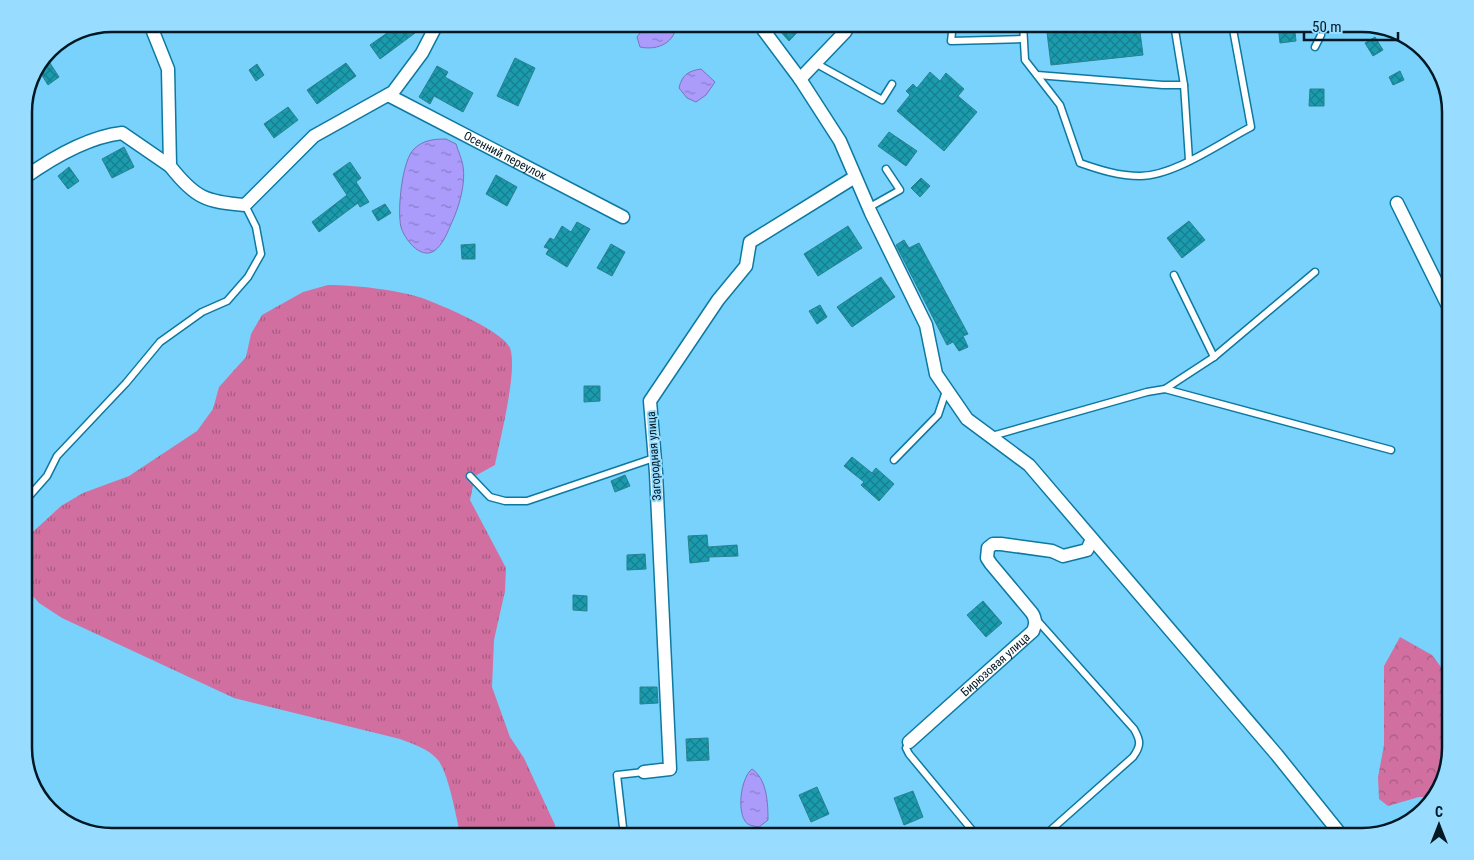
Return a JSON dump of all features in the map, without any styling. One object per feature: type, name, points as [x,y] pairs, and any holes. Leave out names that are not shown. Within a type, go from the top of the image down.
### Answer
[{"type":"street","points":[[153,32],[168,69],[170,166]]},
{"type":"street","points":[[33,173],[81,146],[109,134],[122,132],[170,166],[198,196],[220,203],[245,205],[314,136],[393,92],[422,53],[433,32]]},
{"type":"street","points":[[765,32],[800,79],[840,140],[868,208],[926,325],[936,374],[967,420],[1029,464],[1277,755],[1336,828]]},
{"type":"street","points":[[800,79],[845,32]]},
{"type":"street","name":"Осенний переулок","points":[[388,95],[623,217]]},
{"type":"street","name":"Загородная улица","points":[[644,772],[670,769],[650,401],[718,300],[746,266],[750,242],[855,177]]},
{"type":"street","points":[[1397,203],[1441,292]]},
{"type":"street","name":"Бирюзовая улица","points":[[909,742],[1033,631],[1035,618],[991,564],[987,558],[988,548],[993,544],[1001,544],[1052,552],[1062,556],[1087,550],[1092,538]]},
{"type":"lane","points":[[952,32],[951,40],[1023,39]]},
{"type":"lane","points":[[1023,32],[1025,60],[1060,105],[1080,163],[1106,172],[1141,176],[1170,170],[1251,127],[1233,32]]},
{"type":"lane","points":[[1175,32],[1184,84],[1189,160]]},
{"type":"lane","points":[[1315,48],[1321,32]]},
{"type":"lane","points":[[815,63],[882,100],[892,84]]},
{"type":"lane","points":[[1037,75],[1163,85],[1184,84]]},
{"type":"lane","points":[[868,208],[900,190],[886,169]]},
{"type":"lane","points":[[33,492],[47,476],[57,456],[126,383],[160,342],[202,312],[227,301],[248,277],[261,254],[256,228],[245,205]]},
{"type":"lane","points":[[1165,390],[1214,357],[1315,272]]},
{"type":"lane","points":[[1174,276],[1214,357]]},
{"type":"lane","points":[[894,460],[938,416],[946,390]]},
{"type":"lane","points":[[990,436],[1146,392],[1165,390],[1391,450]]},
{"type":"lane","points":[[470,476],[490,497],[505,501],[527,501],[654,458]]},
{"type":"lane","points":[[1035,618],[1134,729],[1140,739],[1140,747],[1133,757],[1053,828]]},
{"type":"lane","points":[[909,742],[906,748],[909,754],[970,828]]},
{"type":"lane","points":[[623,828],[618,775],[644,772]]},
{"type":"green space","points":[[328,285],[403,293],[425,299],[458,313],[496,334],[510,348],[512,372],[510,388],[495,465],[475,476],[470,500],[506,568],[505,591],[494,640],[492,687],[510,737],[524,758],[555,828],[459,828],[446,775],[438,760],[425,750],[400,739],[234,698],[62,618],[39,603],[33,596],[33,532],[61,506],[83,493],[129,476],[197,431],[213,409],[219,387],[246,357],[251,334],[262,315],[303,292]]},
{"type":"green space","points":[[1400,637],[1432,655],[1442,668],[1442,748],[1439,769],[1431,788],[1424,797],[1388,806],[1379,799],[1378,777],[1384,745],[1384,666]]},
{"type":"water","points":[[641,32],[674,32],[665,44],[653,48],[640,47],[637,37]]},
{"type":"water","points":[[701,69],[715,82],[706,95],[696,102],[687,98],[679,88],[686,74]]},
{"type":"water","points":[[437,139],[446,139],[456,144],[462,161],[464,180],[461,195],[455,216],[443,242],[434,251],[423,253],[409,242],[401,227],[400,198],[406,164],[417,146]]},
{"type":"water","points":[[752,769],[757,773],[764,785],[767,799],[768,820],[759,827],[746,823],[741,809],[743,786],[748,773]]},
{"type":"building","points":[[389,32],[415,33],[380,59],[370,45]]},
{"type":"building","points":[[781,32],[797,32],[789,41]]},
{"type":"building","points":[[1047,32],[1140,32],[1143,55],[1051,65]]},
{"type":"building","points":[[1279,32],[1295,32],[1296,41],[1280,43]]},
{"type":"building","points":[[1375,37],[1383,50],[1373,56],[1365,43]]},
{"type":"building","points":[[515,58],[535,68],[518,106],[497,96]]},
{"type":"building","points":[[50,63],[59,77],[48,85],[42,75]]},
{"type":"building","points":[[346,63],[356,76],[317,104],[307,90]]},
{"type":"building","points":[[257,64],[264,75],[256,81],[249,70]]},
{"type":"building","points":[[437,66],[448,72],[445,77],[473,93],[463,112],[434,96],[430,104],[419,97]]},
{"type":"building","points":[[1400,71],[1404,80],[1393,85],[1389,77]]},
{"type":"building","points":[[930,72],[940,81],[946,73],[964,89],[958,96],[977,112],[944,151],[897,111],[910,95],[906,91],[913,84],[917,88]]},
{"type":"building","points":[[1310,89],[1324,89],[1324,106],[1309,106]]},
{"type":"building","points":[[288,107],[298,120],[274,138],[264,124]]},
{"type":"building","points":[[889,132],[917,151],[906,166],[878,146]]},
{"type":"building","points":[[124,147],[134,167],[112,178],[102,159]]},
{"type":"building","points":[[350,162],[361,178],[356,182],[369,202],[360,207],[358,203],[319,232],[312,222],[347,195],[333,174]]},
{"type":"building","points":[[69,167],[79,181],[68,189],[58,176]]},
{"type":"building","points":[[496,175],[517,187],[507,206],[486,194]]},
{"type":"building","points":[[921,178],[930,186],[920,197],[911,188]]},
{"type":"building","points":[[385,204],[391,213],[378,221],[372,211]]},
{"type":"building","points":[[1189,221],[1205,240],[1182,258],[1167,238]]},
{"type":"building","points":[[577,222],[590,229],[567,267],[546,254],[549,249],[544,247],[550,238],[554,240],[562,226],[571,232]]},
{"type":"building","points":[[848,226],[862,248],[818,276],[804,254]]},
{"type":"building","points":[[904,240],[909,248],[919,243],[968,334],[963,336],[968,347],[959,351],[953,342],[947,345],[896,245]]},
{"type":"building","points":[[475,244],[475,259],[462,259],[461,245]]},
{"type":"building","points":[[611,244],[625,252],[612,276],[597,268]]},
{"type":"building","points":[[881,277],[895,297],[852,327],[837,307]]},
{"type":"building","points":[[820,305],[827,317],[817,324],[809,311]]},
{"type":"building","points":[[584,386],[600,386],[600,401],[584,402]]},
{"type":"building","points":[[852,457],[872,473],[876,468],[894,484],[879,501],[861,485],[864,482],[844,466]]},
{"type":"building","points":[[625,475],[630,486],[615,492],[611,481]]},
{"type":"building","points":[[707,535],[708,547],[737,545],[738,556],[709,557],[709,561],[690,563],[688,536]]},
{"type":"building","points":[[645,554],[646,569],[627,570],[627,555]]},
{"type":"building","points":[[573,595],[587,596],[587,611],[573,610]]},
{"type":"building","points":[[983,601],[1002,623],[986,637],[967,615]]},
{"type":"building","points":[[640,687],[657,687],[658,703],[640,704]]},
{"type":"building","points":[[708,738],[709,760],[687,761],[686,739]]},
{"type":"building","points":[[817,787],[829,814],[811,822],[799,795]]},
{"type":"building","points":[[913,791],[923,817],[904,825],[894,798]]}]
